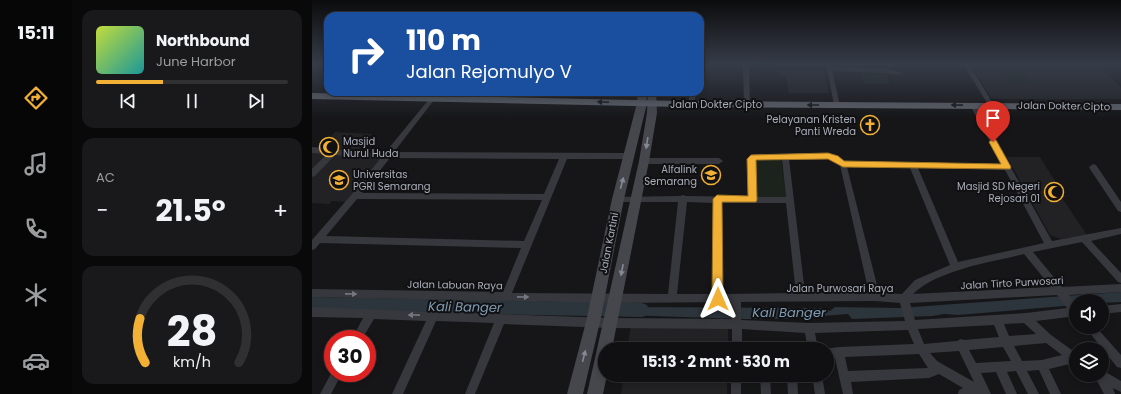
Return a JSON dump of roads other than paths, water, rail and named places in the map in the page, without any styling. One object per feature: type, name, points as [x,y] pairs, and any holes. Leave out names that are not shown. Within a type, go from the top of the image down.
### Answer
[{"type":"highway","name":"Jalan Dokter Cipto","points":[[312,96],[324,96]]},
{"type":"highway","name":"Jalan Dokter Cipto","points":[[423,96],[432,99],[646,100],[691,105],[991,105],[1121,107]]},
{"type":"main road","name":"Jalan Kartini","points":[[575,394],[596,309],[618,199],[646,100]]},
{"type":"main road","name":"Jalan Kartini","points":[[607,342],[644,161],[646,100]]},
{"type":"main road","name":"Jalan Kartini","points":[[595,394],[598,380]]},
{"type":"street","points":[[746,82],[747,104]]},
{"type":"street","points":[[832,82],[837,105]]},
{"type":"street","points":[[977,82],[991,105]]},
{"type":"street","points":[[691,105],[692,96]]},
{"type":"street","points":[[312,246],[355,196],[432,99]]},
{"type":"street","points":[[973,105],[1050,245]]},
{"type":"street","points":[[312,150],[386,156],[629,156]]},
{"type":"street","points":[[312,174],[333,152]]},
{"type":"street","points":[[506,296],[564,156]]},
{"type":"street","points":[[785,156],[802,298]]},
{"type":"street","points":[[752,200],[753,158],[828,156],[835,158],[843,164],[1007,167]]},
{"type":"street","points":[[644,161],[719,162]]},
{"type":"street","points":[[843,164],[875,297]]},
{"type":"street","points":[[913,166],[955,267]]},
{"type":"street","points":[[1093,167],[1121,209]]},
{"type":"street","points":[[355,196],[546,197]]},
{"type":"street","points":[[618,199],[636,200],[683,198],[790,200]]},
{"type":"street","points":[[672,299],[683,198]]},
{"type":"street","points":[[717,199],[718,299]]},
{"type":"street","name":"Jalan Purwosari Raya","points":[[614,310],[672,299],[737,300],[875,297],[904,301],[909,292],[918,283],[955,267],[1026,250],[1121,231]]},
{"type":"street","points":[[1083,238],[1121,279]]},
{"type":"street","points":[[319,239],[527,245]]},
{"type":"street","points":[[1026,250],[1069,302]]},
{"type":"street","name":"Jalan Tirto Purwosari","points":[[904,301],[1062,293],[1121,288]]},
{"type":"street","name":"Jalan Labuan Raya","points":[[312,293],[506,296],[596,309]]},
{"type":"street","points":[[737,300],[737,342]]},
{"type":"street","points":[[904,301],[920,349],[926,359],[933,365],[986,394]]},
{"type":"street","points":[[1109,309],[1121,308]]},
{"type":"street","points":[[596,309],[614,310]]},
{"type":"street","points":[[312,312],[501,318],[596,309],[809,328],[997,320],[1026,318],[1069,311]]},
{"type":"street","points":[[362,330],[371,314]]},
{"type":"street","points":[[397,394],[434,316]]},
{"type":"street","points":[[470,394],[501,318]]},
{"type":"street","points":[[1026,318],[1047,338],[1069,354]]},
{"type":"street","points":[[997,320],[1006,342],[1034,394]]},
{"type":"street","points":[[809,328],[812,342]]},
{"type":"street","points":[[1096,334],[1121,363]]},
{"type":"street","points":[[834,352],[920,349],[961,344],[1047,338]]},
{"type":"street","points":[[961,344],[986,394]]},
{"type":"street","points":[[839,352],[848,394]]},
{"type":"street","points":[[972,368],[1042,365],[1069,360]]},
{"type":"street","points":[[1042,365],[1056,394]]},
{"type":"street","points":[[998,366],[1012,394]]},
{"type":"street","points":[[845,377],[929,373],[939,368]]},
{"type":"street","points":[[1109,380],[1121,387]]},
{"type":"street","points":[[325,394],[332,382]]},
{"type":"street","points":[[736,382],[736,394]]},
{"type":"street","points":[[765,382],[766,394]]},
{"type":"street","points":[[792,382],[793,394]]},
{"type":"street","points":[[818,382],[820,394]]},
{"type":"street","points":[[1104,382],[1110,394]]},
{"type":"street","points":[[963,394],[973,388]]},
{"type":"water","points":[[1121,292],[1121,302],[1109,303],[1109,294],[1093,294]]},
{"type":"water","points":[[1069,296],[1069,306],[958,315],[944,314],[932,316],[852,319],[848,314],[783,319],[743,319],[625,315],[627,307],[824,308],[830,311],[835,307],[899,308]]},
{"type":"waterway","name":"Kali Banger","points":[[312,304],[642,310]]},
{"type":"place","name":"Pelayanan Kristen Panti Wreda","points":[[870,125]]},
{"type":"place","name":"Masjid Nurul Huda","points":[[329,147]]},
{"type":"place","name":"Alfalink Semarang","points":[[711,175]]},
{"type":"place","name":"Universitas PGRI Semarang","points":[[339,180]]},
{"type":"place","name":"Masjid SD Negeri Rejosari 01","points":[[1054,192]]}]
